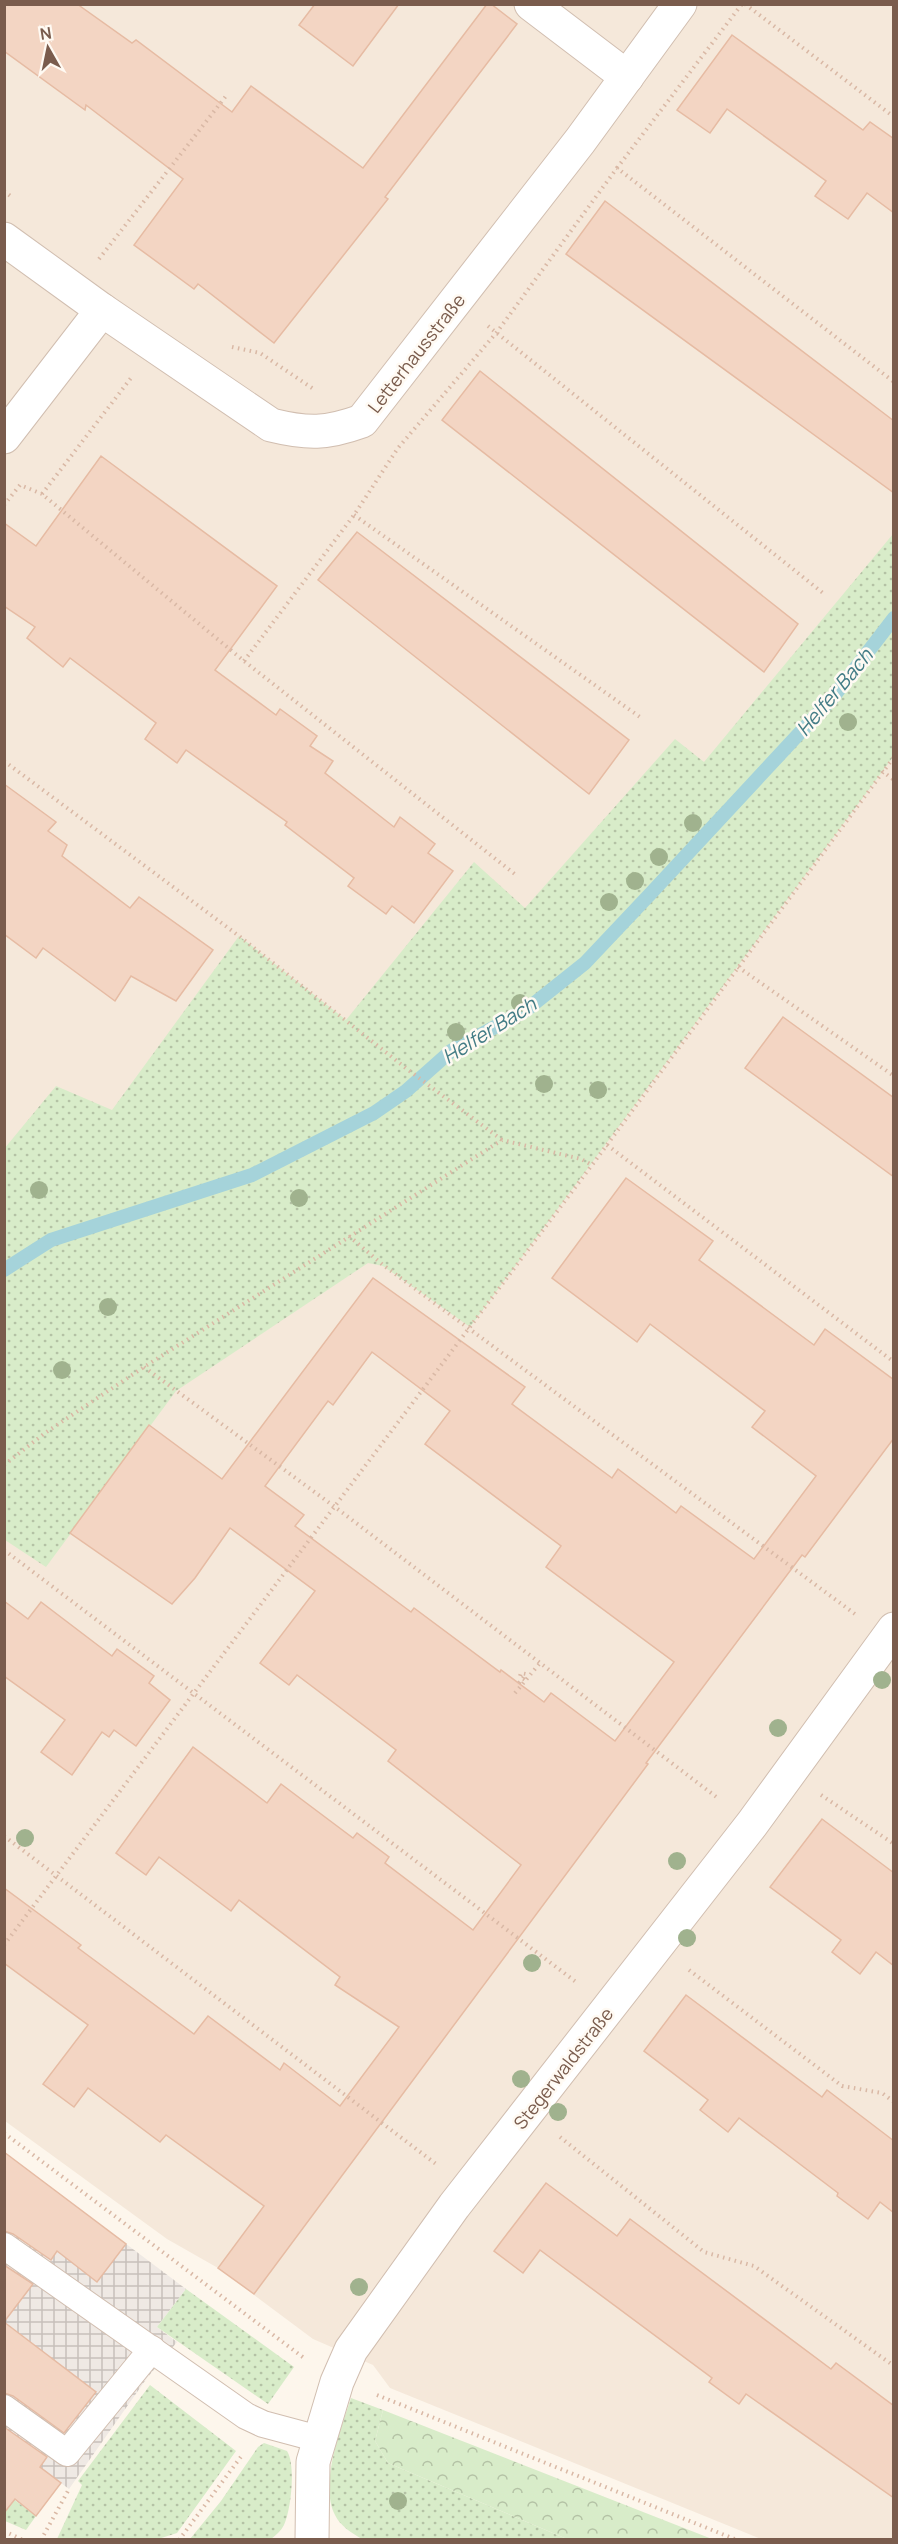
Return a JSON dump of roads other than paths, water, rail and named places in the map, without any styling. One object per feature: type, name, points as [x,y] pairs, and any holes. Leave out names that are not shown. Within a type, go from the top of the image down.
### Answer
[{"type":"street","points":[[531,4],[627,76]]},
{"type":"street","name":"Letterhausstraße","points":[[4,239],[102,310],[272,425],[302,432],[336,430],[362,421],[456,303],[680,4]]},
{"type":"street","points":[[4,437],[102,310]]},
{"type":"street","name":"Stegerwaldstraße","points":[[312,2540],[313,2462],[337,2382],[351,2350],[468,2188],[752,1824],[890,1633]]},
{"type":"lane","points":[[4,2246],[246,2416],[263,2424],[319,2439]]},
{"type":"lane","points":[[4,2408],[67,2452],[152,2349]]},
{"type":"waterway","name":"Helfer Bach","points":[[4,1270],[51,1240],[252,1175],[374,1113],[406,1091],[451,1051],[526,1010],[585,963],[653,891],[834,696],[894,618]]}]
